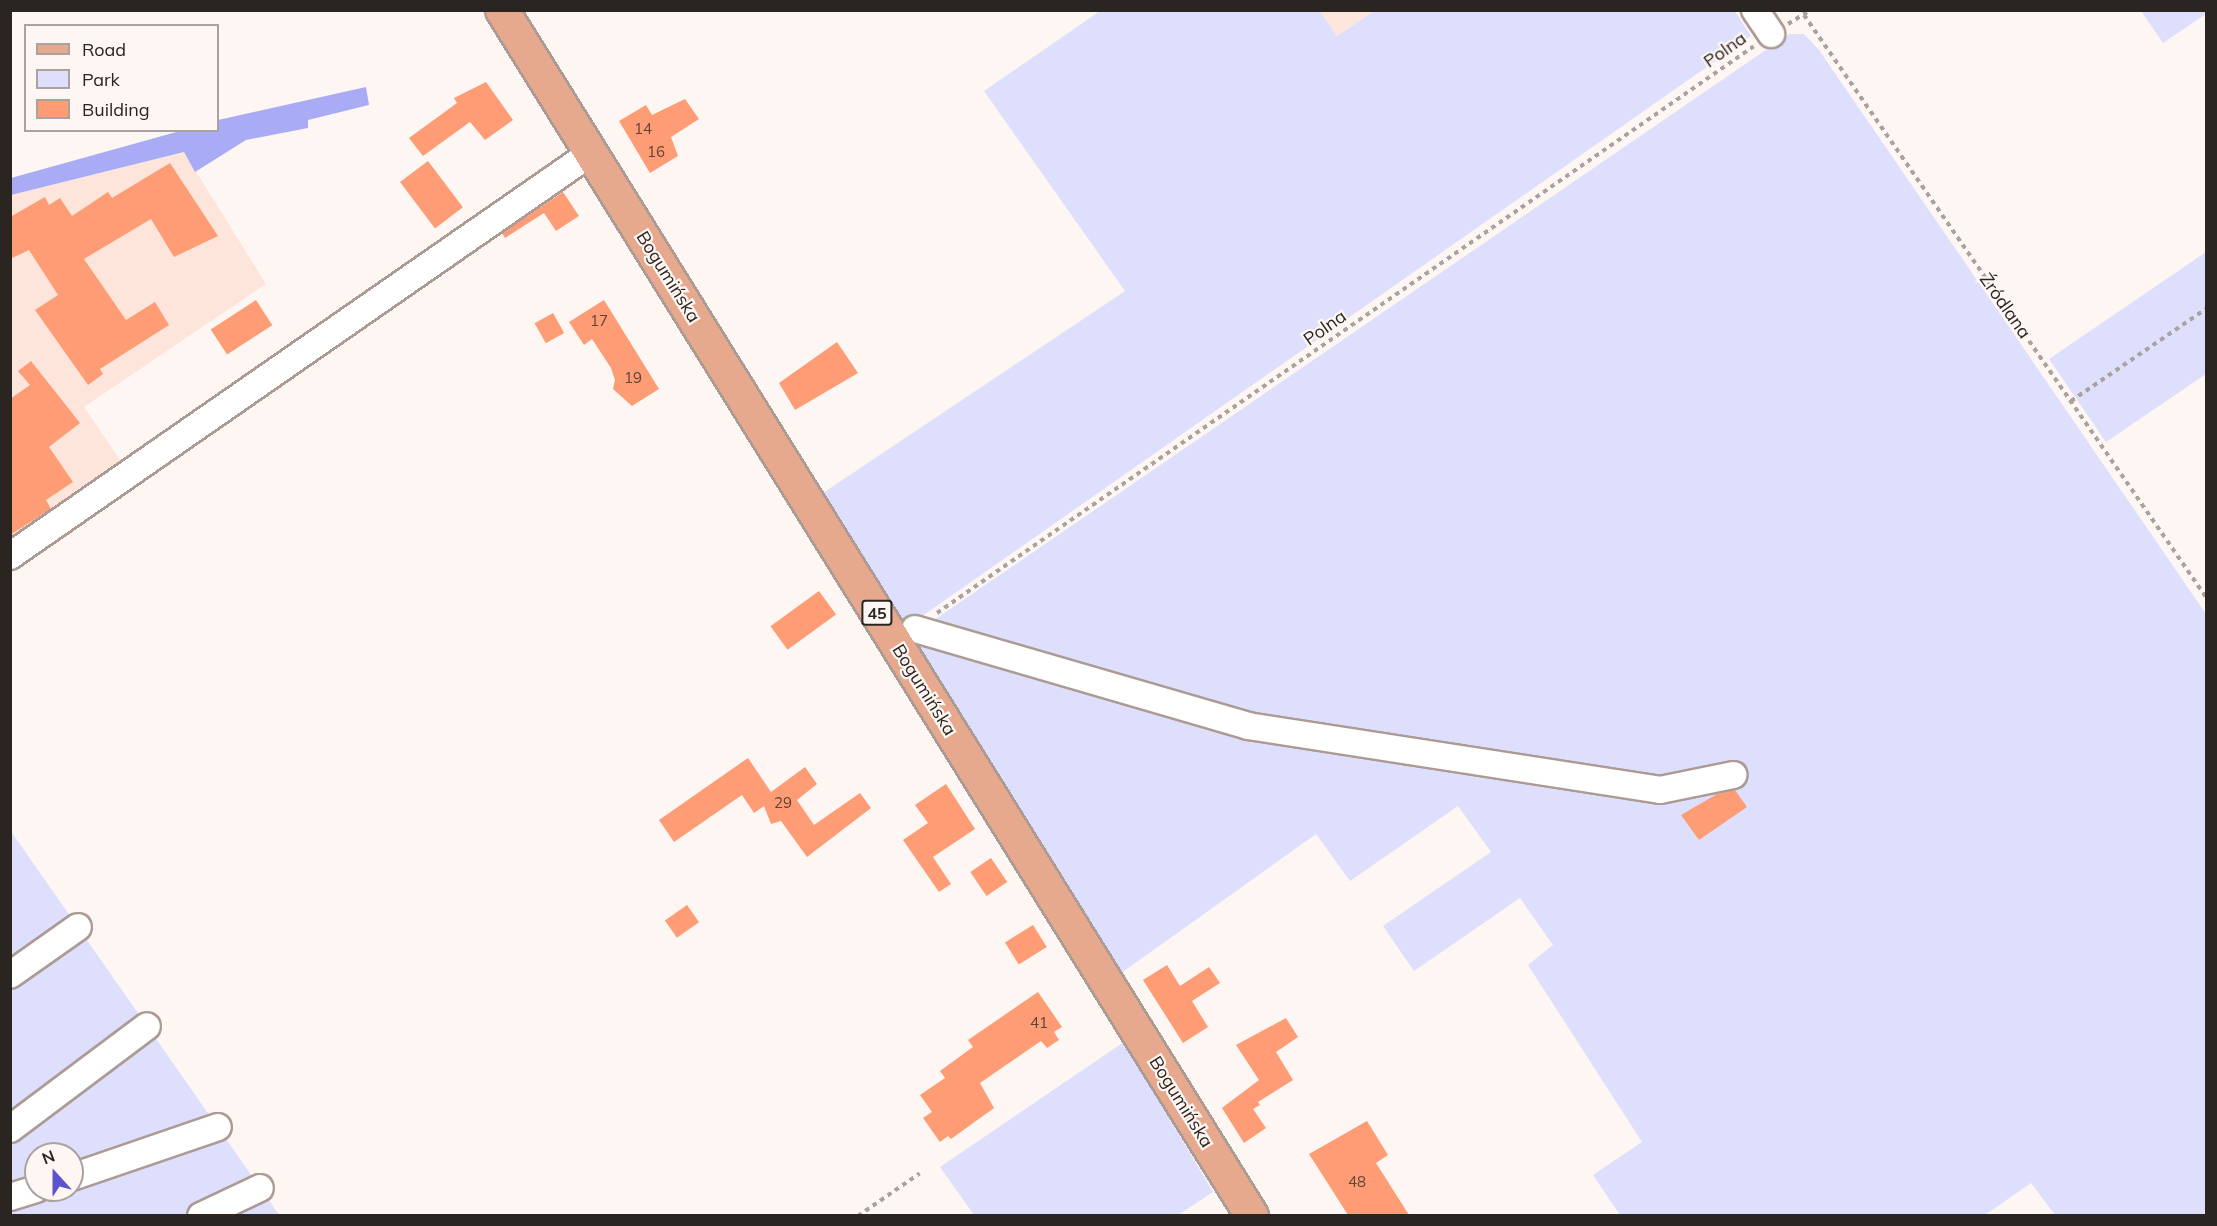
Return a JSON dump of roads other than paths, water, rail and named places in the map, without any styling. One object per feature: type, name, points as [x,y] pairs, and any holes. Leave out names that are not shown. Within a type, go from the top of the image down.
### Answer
[{"type":"main road","name":"Bogumińska","points":[[502,10],[1252,1215]]},
{"type":"street","points":[[1755,10],[1771,34]]},
{"type":"street","points":[[10,556],[591,153]]},
{"type":"street","points":[[915,629],[1248,726],[1660,790],[1732,775]]},
{"type":"street","points":[[10,975],[78,927]]},
{"type":"street","points":[[10,1128],[147,1026]]},
{"type":"street","points":[[84,1173],[218,1127]]},
{"type":"street","points":[[201,1215],[260,1188]]}]
